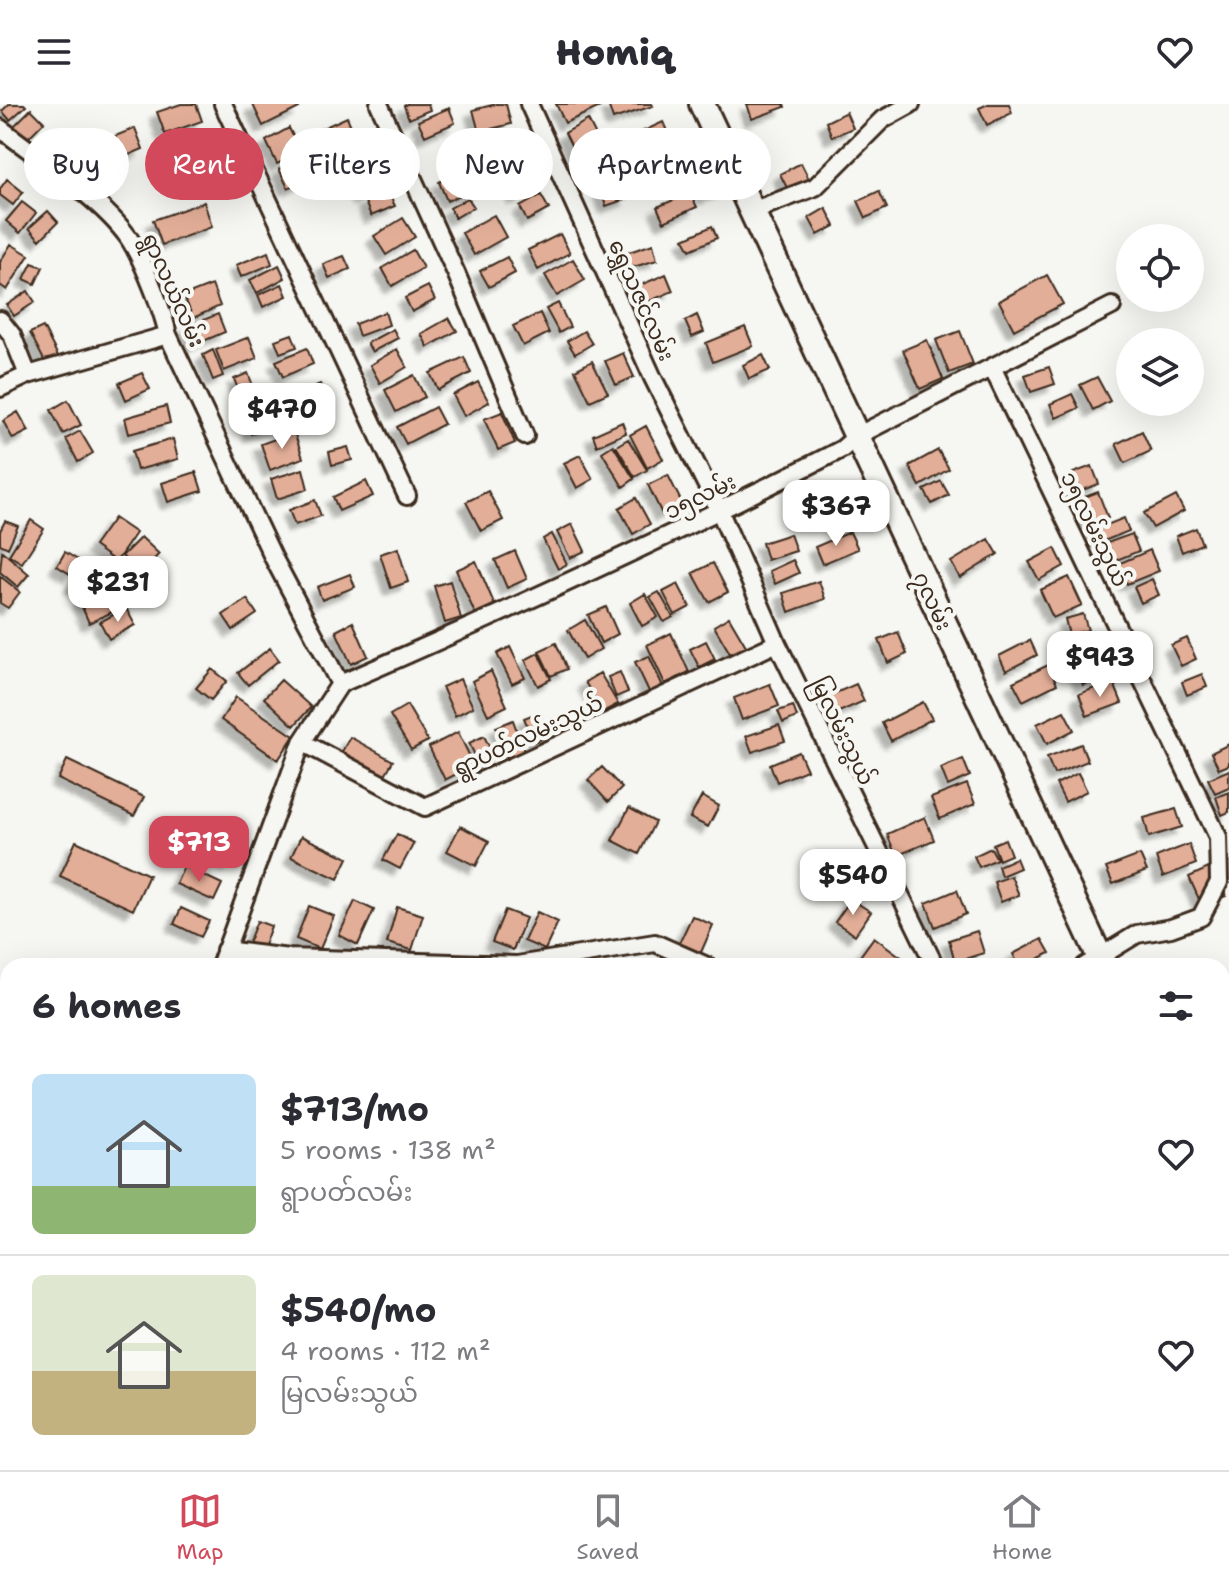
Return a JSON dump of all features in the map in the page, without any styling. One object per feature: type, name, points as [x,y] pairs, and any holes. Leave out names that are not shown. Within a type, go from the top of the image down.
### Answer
[{"type":"street","points":[[223,104],[407,496]]},
{"type":"street","points":[[379,104],[456,273],[525,436]]},
{"type":"street","name":"ရွှေသဇင်လမ်း","points":[[529,104],[653,378],[720,512]]},
{"type":"street","name":"၇လမ်း","points":[[702,104],[857,436],[1093,958]]},
{"type":"street","points":[[874,104],[882,120]]},
{"type":"street","points":[[752,211],[815,187],[882,120],[911,104]]},
{"type":"street","name":"ရွာလယ်လမ်း","points":[[0,128],[102,209],[129,238],[164,316],[168,335],[274,559],[340,684]]},
{"type":"street","name":"၁၅လမ်း","points":[[340,684],[552,591],[720,512],[842,449],[857,436],[1112,306]]},
{"type":"street","points":[[0,320],[12,335],[28,375]]},
{"type":"street","points":[[0,388],[28,375],[168,335]]},
{"type":"street","name":"၁၅လမ်းသွယ်","points":[[992,367],[1218,837],[1219,882],[1201,917],[1171,928],[1137,934],[1104,958]]},
{"type":"street","name":"မြလမ်းသွယ်","points":[[720,512],[777,643],[931,958]]},
{"type":"street","name":"ရွာပတ်လမ်းသွယ်","points":[[302,742],[425,807],[777,643]]},
{"type":"street","points":[[289,958],[223,958],[302,742],[340,684]]},
{"type":"street","points":[[561,958],[655,943],[689,958]]},
{"type":"building","points":[[9,104],[26,106],[10,120],[2,111]]},
{"type":"building","points":[[181,104],[196,104],[202,121],[182,128],[163,128],[157,112]]},
{"type":"building","points":[[255,104],[297,104],[299,108],[263,126]]},
{"type":"building","points":[[428,104],[430,110],[409,119],[404,106]]},
{"type":"building","points":[[506,104],[511,124],[478,128],[473,110]]},
{"type":"building","points":[[556,104],[598,104],[600,107],[565,123]]},
{"type":"building","points":[[608,104],[652,104],[653,106],[613,119]]},
{"type":"building","points":[[747,104],[784,104],[785,107],[752,119]]},
{"type":"building","points":[[988,104],[1009,104],[1012,113],[987,125],[979,108]]},
{"type":"building","points":[[449,108],[455,123],[436,128],[436,131],[425,136],[418,121]]},
{"type":"building","points":[[31,109],[44,122],[38,128],[24,128],[24,138],[13,127]]},
{"type":"building","points":[[846,112],[853,128],[832,137],[826,122]]},
{"type":"building","points":[[347,117],[352,128],[323,128]]},
{"type":"building","points":[[588,120],[592,128],[574,128]]},
{"type":"building","points":[[663,122],[666,128],[650,128]]},
{"type":"building","points":[[135,128],[143,149],[129,155],[129,130]]},
{"type":"building","points":[[280,133],[280,162],[277,164],[266,141]]},
{"type":"building","points":[[801,163],[810,181],[789,192],[780,174]]},
{"type":"building","points":[[7,179],[23,192],[13,205],[0,195],[0,189]]},
{"type":"building","points":[[879,191],[887,208],[866,218],[858,201]]},
{"type":"building","points":[[392,200],[395,206],[371,216],[365,202]]},
{"type":"building","points":[[464,200],[469,200],[474,207],[455,218],[450,208]]},
{"type":"building","points":[[532,200],[544,200],[549,209],[527,221],[520,207]]},
{"type":"building","points":[[604,200],[623,200],[606,206]]},
{"type":"building","points":[[674,200],[694,200],[697,207],[664,222],[657,207]]},
{"type":"building","points":[[22,202],[36,213],[20,233],[6,221]]},
{"type":"building","points":[[204,202],[212,227],[162,245],[153,220]]},
{"type":"building","points":[[826,208],[835,226],[818,235],[809,218]]},
{"type":"building","points":[[48,211],[58,222],[40,240],[29,228]]},
{"type":"building","points":[[494,215],[506,237],[474,255],[462,233]]},
{"type":"building","points":[[403,218],[415,237],[386,255],[374,236]]},
{"type":"building","points":[[712,226],[717,238],[690,250],[684,239]]},
{"type":"building","points":[[560,234],[570,253],[538,270],[528,250]]},
{"type":"building","points":[[11,244],[29,255],[7,290],[0,285],[0,262]]},
{"type":"building","points":[[653,244],[657,260],[630,268],[626,253]]},
{"type":"building","points":[[413,250],[423,268],[392,286],[382,268]]},
{"type":"building","points":[[268,252],[272,264],[241,277],[236,265]]},
{"type":"building","points":[[344,256],[350,269],[329,278],[323,264]]},
{"type":"building","points":[[507,257],[515,273],[489,287],[480,271]]},
{"type":"building","points":[[573,259],[585,280],[557,296],[545,275]]},
{"type":"building","points":[[32,263],[43,267],[35,284],[24,279]]},
{"type":"building","points":[[279,265],[285,278],[257,293],[250,280]]},
{"type":"building","points":[[666,274],[673,291],[643,304],[636,287]]},
{"type":"building","points":[[1047,275],[1063,304],[1014,330],[999,301]]},
{"type":"building","points":[[282,284],[287,296],[263,307],[258,295]]},
{"type":"building","points":[[212,285],[220,306],[193,318],[184,296]]},
{"type":"building","points":[[428,286],[435,300],[412,312],[405,298]]},
{"type":"building","points":[[28,291],[35,302],[14,316],[7,305]]},
{"type":"building","points":[[558,303],[570,327],[559,333],[546,309]]},
{"type":"building","points":[[385,312],[389,325],[359,336],[355,324]]},
{"type":"building","points":[[540,313],[549,333],[523,346],[513,326]]},
{"type":"building","points":[[218,314],[225,332],[194,345],[186,327]]},
{"type":"building","points":[[697,315],[704,332],[692,337],[685,321]]},
{"type":"building","points":[[449,318],[457,331],[428,347],[421,334]]},
{"type":"building","points":[[43,327],[59,358],[46,364],[30,333]]},
{"type":"building","points":[[745,327],[753,346],[713,362],[706,343]]},
{"type":"building","points":[[393,329],[398,338],[372,352],[367,343]]},
{"type":"building","points":[[584,331],[592,344],[575,354],[567,341]]},
{"type":"building","points":[[960,331],[973,364],[949,373],[936,340]]},
{"type":"building","points":[[292,334],[297,347],[280,353],[275,340]]},
{"type":"building","points":[[249,337],[257,358],[224,371],[216,350]]},
{"type":"building","points":[[927,340],[943,379],[920,389],[903,350]]},
{"type":"building","points":[[307,348],[313,364],[283,377],[276,361]]},
{"type":"building","points":[[397,349],[407,367],[380,383],[370,365]]},
{"type":"building","points":[[213,350],[223,376],[213,380],[203,355]]},
{"type":"building","points":[[623,353],[634,377],[616,385],[605,361]]},
{"type":"building","points":[[763,355],[770,370],[749,379],[743,365]]},
{"type":"building","points":[[464,357],[471,373],[438,390],[430,373]]},
{"type":"building","points":[[592,361],[608,393],[590,401],[575,370]]},
{"type":"building","points":[[1049,367],[1055,384],[1031,392],[1025,375]]},
{"type":"building","points":[[142,373],[150,389],[126,400],[119,383]]},
{"type":"building","points":[[248,373],[254,388],[240,394],[234,379]]},
{"type":"building","points":[[414,375],[425,397],[396,412],[385,390]]},
{"type":"building","points":[[1097,377],[1110,401],[1093,410],[1080,385]]},
{"type":"building","points":[[478,382],[489,402],[464,416],[453,395]]},
{"type":"building","points":[[320,384],[330,406],[299,419],[290,397]]},
{"type":"building","points":[[1072,394],[1079,408],[1056,418],[1050,404]]},
{"type":"building","points":[[68,400],[81,425],[63,434],[51,410]]},
{"type":"building","points":[[269,405],[276,427],[251,434],[245,412]]},
{"type":"building","points":[[166,406],[170,423],[129,434],[125,418]]},
{"type":"building","points":[[435,407],[444,424],[406,444],[397,427]]},
{"type":"building","points":[[18,412],[29,431],[13,439],[3,421]]},
{"type":"building","points":[[502,412],[515,443],[498,450],[484,419]]},
{"type":"building","points":[[622,422],[626,433],[597,446],[593,435]]},
{"type":"building","points":[[646,426],[663,459],[647,468],[630,435]]},
{"type":"building","points":[[80,431],[93,453],[78,462],[66,439]]},
{"type":"building","points":[[1142,431],[1151,451],[1125,463],[1116,444]]},
{"type":"building","points":[[294,432],[303,458],[270,470],[261,444]]},
{"type":"building","points":[[173,439],[178,459],[137,470],[132,451]]},
{"type":"building","points":[[628,439],[647,470],[635,477],[616,446]]},
{"type":"building","points":[[613,445],[634,479],[623,487],[602,452]]},
{"type":"building","points":[[348,447],[352,460],[332,465],[329,452]]},
{"type":"building","points":[[938,450],[949,469],[920,486],[909,466]]},
{"type":"building","points":[[580,455],[593,479],[577,488],[564,463]]},
{"type":"building","points":[[1092,466],[1099,484],[1080,491],[1073,473]]},
{"type":"building","points":[[303,469],[308,489],[277,499],[271,479]]},
{"type":"building","points":[[196,472],[202,491],[168,502],[162,483]]},
{"type":"building","points":[[668,475],[682,503],[662,514],[648,485]]},
{"type":"building","points":[[366,481],[373,496],[339,511],[333,497]]},
{"type":"building","points":[[941,481],[949,495],[932,504],[924,490]]},
{"type":"building","points":[[488,491],[503,520],[481,531],[466,502]]},
{"type":"building","points":[[1098,492],[1108,518],[1089,525],[1079,499]]},
{"type":"building","points":[[1176,496],[1184,511],[1153,528],[1144,513]]},
{"type":"building","points":[[636,498],[650,524],[633,534],[619,508]]},
{"type":"building","points":[[315,500],[321,516],[295,525],[289,510]]},
{"type":"building","points":[[114,518],[136,533],[116,562],[94,546]]},
{"type":"building","points":[[1124,518],[1129,531],[1099,543],[1094,530]]},
{"type":"building","points":[[31,520],[44,529],[22,563],[9,555]]},
{"type":"building","points":[[5,521],[18,526],[8,548],[0,544],[0,531]]},
{"type":"building","points":[[572,524],[585,551],[570,558],[557,532]]},
{"type":"building","points":[[1196,528],[1202,544],[1182,552],[1176,536]]},
{"type":"building","points":[[850,532],[858,549],[822,564],[815,547]]},
{"type":"building","points":[[552,534],[567,564],[558,569],[543,539]]},
{"type":"building","points":[[790,534],[796,551],[767,560],[762,543]]},
{"type":"building","points":[[1132,534],[1139,551],[1114,561],[1107,543]]},
{"type":"building","points":[[141,537],[159,554],[140,574],[122,556]]},
{"type":"building","points":[[989,539],[998,554],[960,578],[951,562]]},
{"type":"building","points":[[398,548],[408,582],[391,588],[380,554]]},
{"type":"building","points":[[1055,548],[1064,566],[1039,580],[1029,562]]},
{"type":"building","points":[[1150,550],[1159,571],[1127,584],[1118,564]]},
{"type":"building","points":[[2,551],[29,574],[18,587],[0,572]]},
{"type":"building","points":[[515,551],[527,579],[507,588],[495,560]]},
{"type":"building","points":[[65,552],[78,560],[70,574],[57,566]]},
{"type":"building","points":[[793,560],[799,573],[775,584],[769,571]]},
{"type":"building","points":[[476,561],[496,608],[476,616],[456,570]]},
{"type":"building","points":[[713,563],[728,592],[709,602],[693,573]]},
{"type":"building","points":[[82,571],[95,581],[86,594],[72,585]]},
{"type":"building","points":[[350,574],[355,587],[322,600],[317,587]]},
{"type":"building","points":[[0,576],[20,592],[8,608],[0,603]]},
{"type":"building","points":[[1069,577],[1082,605],[1053,618],[1040,590]]},
{"type":"building","points":[[1152,579],[1159,595],[1141,603],[1134,587]]},
{"type":"building","points":[[450,581],[461,618],[445,623],[434,586]]},
{"type":"building","points":[[819,581],[825,599],[789,612],[783,593]]},
{"type":"building","points":[[112,584],[123,607],[89,623],[79,600]]},
{"type":"building","points":[[678,584],[690,607],[675,615],[663,592]]},
{"type":"building","points":[[659,592],[673,617],[664,622],[650,597]]},
{"type":"building","points":[[645,594],[658,617],[642,626],[630,603]]},
{"type":"building","points":[[247,599],[257,614],[233,630],[223,615]]},
{"type":"building","points":[[606,607],[618,634],[601,643],[588,615]]},
{"type":"building","points":[[126,608],[135,625],[109,639],[100,622]]},
{"type":"building","points":[[1083,614],[1088,630],[1069,635],[1065,619]]},
{"type":"building","points":[[729,617],[746,646],[731,655],[714,626]]},
{"type":"building","points":[[585,620],[601,649],[584,659],[568,630]]},
{"type":"building","points":[[353,622],[368,656],[351,664],[336,631]]},
{"type":"building","points":[[898,632],[907,654],[888,663],[879,640]]},
{"type":"building","points":[[671,633],[689,672],[665,684],[647,645]]},
{"type":"building","points":[[1187,638],[1196,659],[1181,666],[1171,645]]},
{"type":"building","points":[[1030,640],[1037,655],[1006,671],[999,656]]},
{"type":"building","points":[[706,641],[715,659],[699,667],[690,649]]},
{"type":"building","points":[[556,643],[567,669],[551,676],[539,651]]},
{"type":"building","points":[[510,647],[525,678],[512,684],[497,654]]},
{"type":"building","points":[[270,648],[279,660],[248,685],[238,673]]},
{"type":"building","points":[[538,653],[551,679],[538,686],[525,660]]},
{"type":"building","points":[[1101,655],[1109,674],[1083,685],[1075,666]]},
{"type":"building","points":[[649,656],[666,693],[653,700],[635,662]]},
{"type":"building","points":[[1048,665],[1057,684],[1023,701],[1013,682]]},
{"type":"building","points":[[212,669],[227,681],[211,700],[196,688]]},
{"type":"building","points":[[491,671],[507,706],[488,715],[472,681]]},
{"type":"building","points":[[620,672],[628,692],[616,697],[608,677]]},
{"type":"building","points":[[600,673],[618,704],[603,712],[585,682]]},
{"type":"building","points":[[1202,674],[1207,687],[1187,695],[1182,682]]},
{"type":"building","points":[[460,679],[473,707],[455,716],[442,687]]},
{"type":"building","points":[[281,680],[311,707],[294,726],[264,698]]},
{"type":"building","points":[[1113,681],[1122,703],[1087,716],[1079,694]]},
{"type":"building","points":[[770,684],[779,706],[742,720],[734,698]]},
{"type":"building","points":[[856,684],[864,701],[832,715],[824,698]]},
{"type":"building","points":[[236,697],[294,736],[278,760],[221,720]]},
{"type":"building","points":[[923,702],[932,719],[891,741],[882,723]]},
{"type":"building","points":[[407,705],[428,741],[411,750],[390,715]]},
{"type":"building","points":[[793,706],[797,717],[783,723],[778,711]]},
{"type":"building","points":[[1064,711],[1074,730],[1047,744],[1037,724]]},
{"type":"building","points":[[539,712],[549,736],[534,742],[524,718]]},
{"type":"building","points":[[513,720],[525,754],[508,760],[496,727]]},
{"type":"building","points":[[779,725],[785,741],[752,752],[746,736]]},
{"type":"building","points":[[458,732],[474,765],[445,780],[429,747]]},
{"type":"building","points":[[484,736],[495,758],[480,766],[469,743]]},
{"type":"building","points":[[350,737],[393,761],[382,780],[339,757]]},
{"type":"building","points":[[1081,744],[1088,761],[1054,774],[1047,757]]},
{"type":"building","points":[[1229,744],[1229,765],[1219,769],[1211,753]]},
{"type":"building","points":[[799,752],[807,770],[777,782],[770,764]]},
{"type":"building","points":[[963,759],[970,776],[948,786],[941,768]]},
{"type":"building","points":[[67,760],[144,797],[134,816],[58,779]]},
{"type":"building","points":[[602,767],[622,788],[608,802],[588,780]]},
{"type":"building","points":[[1229,770],[1229,787],[1215,793],[1208,779]]},
{"type":"building","points":[[1078,773],[1087,791],[1065,802],[1056,784]]},
{"type":"building","points":[[967,784],[975,804],[940,819],[931,798]]},
{"type":"building","points":[[1229,792],[1229,812],[1222,815],[1216,797]]},
{"type":"building","points":[[702,796],[719,806],[708,827],[690,818]]},
{"type":"building","points":[[629,808],[655,822],[639,854],[612,840]]},
{"type":"building","points":[[1176,809],[1182,827],[1149,837],[1144,818]]},
{"type":"building","points":[[925,817],[934,840],[896,856],[887,834]]},
{"type":"building","points":[[460,826],[489,841],[476,866],[447,851]]},
{"type":"building","points":[[204,827],[239,844],[230,864],[194,848]]},
{"type":"building","points":[[397,834],[414,843],[400,869],[383,860]]},
{"type":"building","points":[[301,836],[348,858],[338,879],[291,857]]},
{"type":"building","points":[[1005,839],[1011,855],[999,860],[993,844]]},
{"type":"building","points":[[76,841],[149,875],[133,910],[60,876]]},
{"type":"building","points":[[1189,844],[1196,864],[1163,877],[1156,857]]},
{"type":"building","points":[[991,848],[997,859],[979,867],[974,856]]},
{"type":"building","points":[[842,854],[854,862],[843,880],[830,873]]},
{"type":"building","points":[[1140,855],[1147,871],[1113,884],[1106,868]]},
{"type":"building","points":[[1016,858],[1020,868],[1001,876],[998,866]]},
{"type":"building","points":[[184,866],[222,884],[214,901],[176,884]]},
{"type":"building","points":[[1213,866],[1226,896],[1202,906],[1189,877]]},
{"type":"building","points":[[1011,876],[1019,895],[1001,902],[994,882]]},
{"type":"building","points":[[957,890],[966,914],[935,927],[926,903]]},
{"type":"building","points":[[851,899],[871,912],[855,935],[835,922]]},
{"type":"building","points":[[355,901],[374,910],[358,945],[339,935]]},
{"type":"building","points":[[309,906],[334,916],[320,949],[296,939]]},
{"type":"building","points":[[397,907],[423,915],[412,950],[387,943]]},
{"type":"building","points":[[181,908],[209,921],[201,937],[174,924]]},
{"type":"building","points":[[505,910],[526,918],[513,950],[492,942]]},
{"type":"building","points":[[537,912],[558,922],[545,950],[524,941]]},
{"type":"building","points":[[692,916],[713,925],[699,957],[677,948]]},
{"type":"building","points":[[257,921],[271,926],[262,951],[247,946]]},
{"type":"building","points":[[977,931],[984,953],[954,958],[949,940]]},
{"type":"building","points":[[874,937],[903,958],[859,958]]},
{"type":"building","points":[[1042,939],[1050,953],[1040,958],[1015,958],[1013,954]]}]
